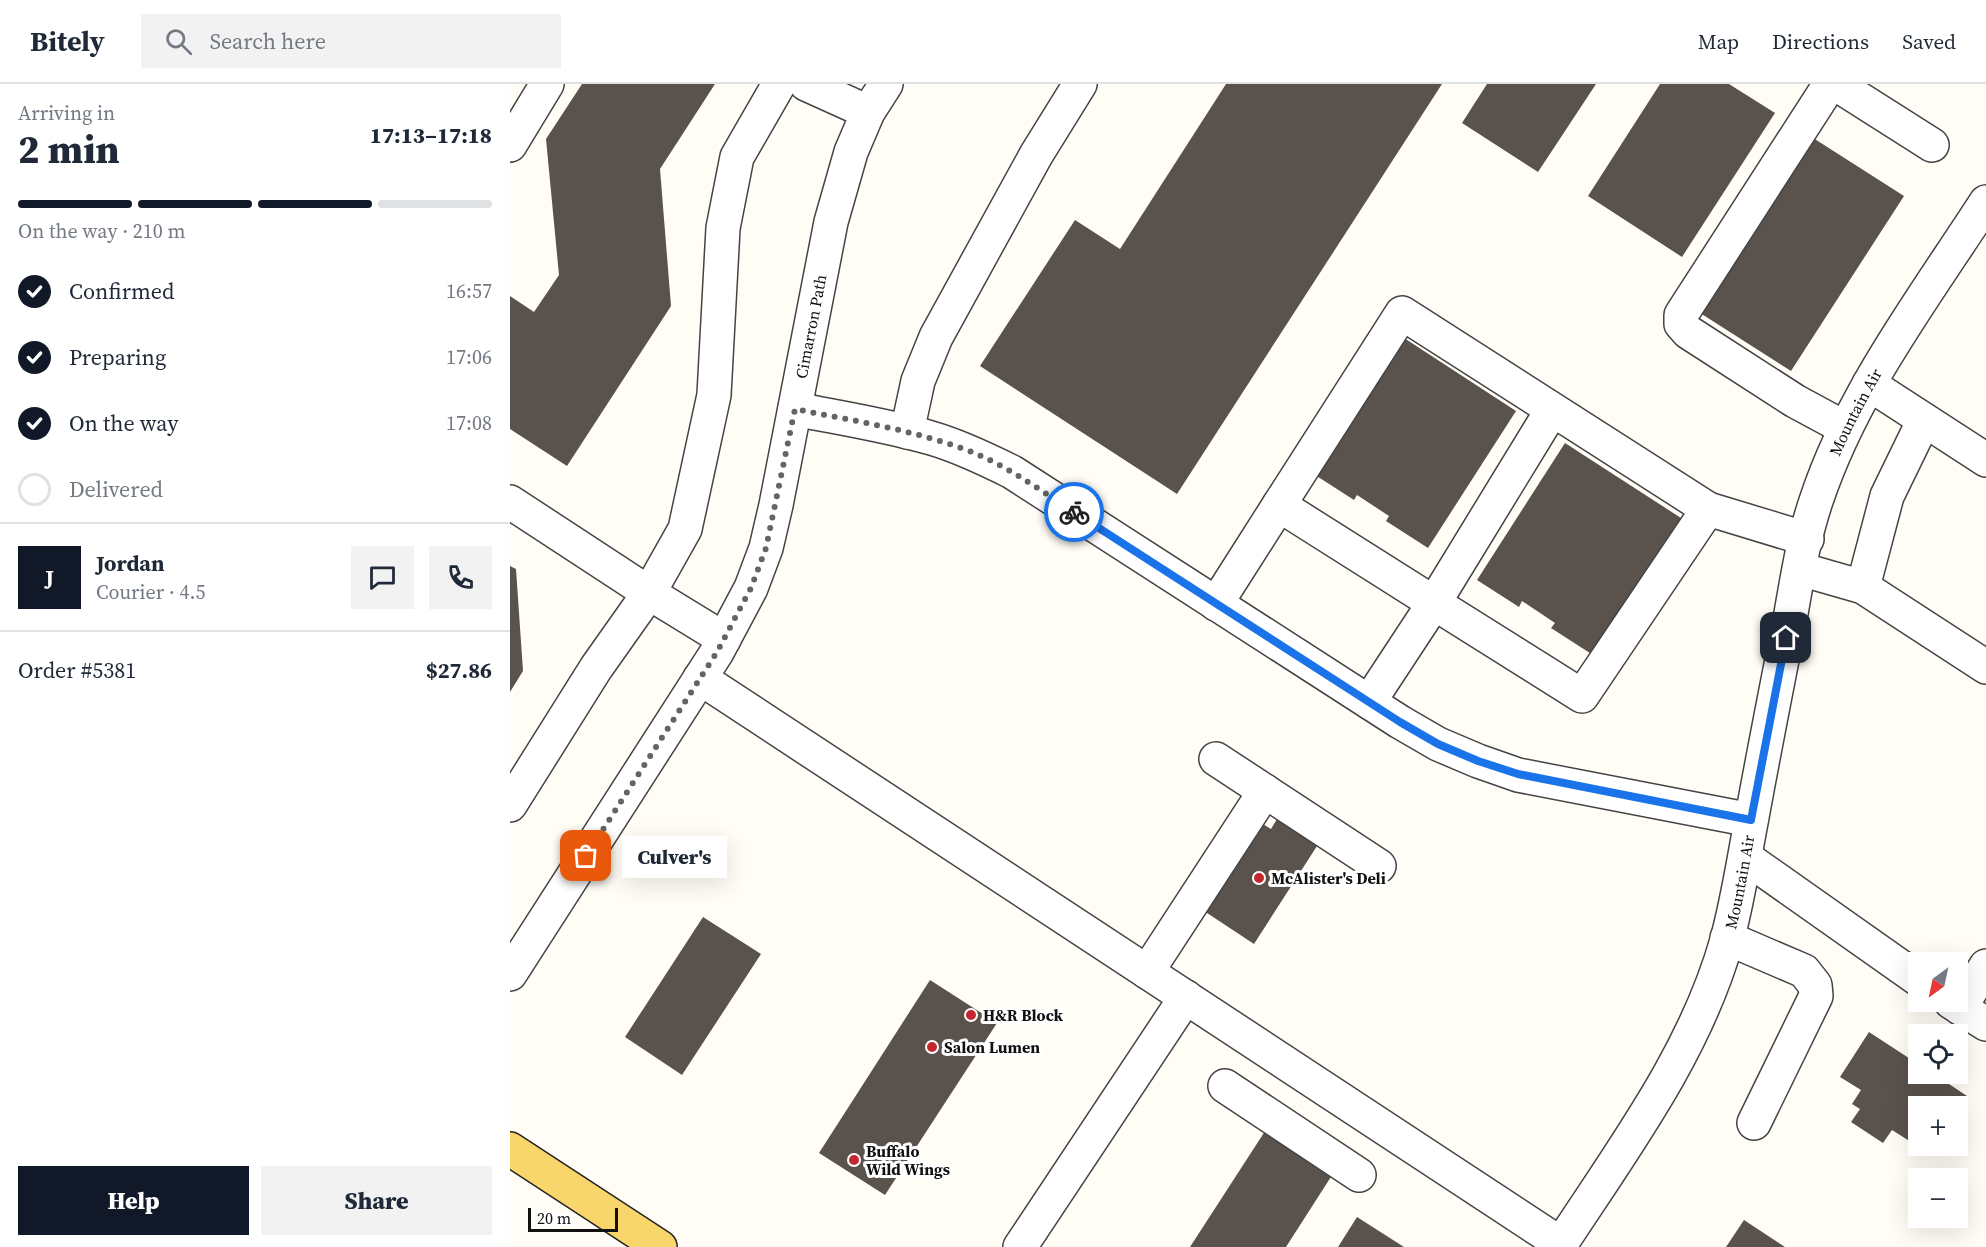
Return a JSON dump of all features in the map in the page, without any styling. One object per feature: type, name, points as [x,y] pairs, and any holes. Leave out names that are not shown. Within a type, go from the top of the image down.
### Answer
[{"type":"main road","points":[[510,1149],[660,1247]]},
{"type":"street","points":[[510,145],[547,84]]},
{"type":"street","points":[[510,805],[596,668],[649,593],[685,529],[714,395],[723,228],[737,157],[779,84]]},
{"type":"street","points":[[806,84],[868,112]]},
{"type":"street","name":"Cimarron Path","points":[[510,975],[700,678],[751,588],[766,548],[831,222],[851,152],[868,112],[886,84]]},
{"type":"street","points":[[907,432],[918,381],[936,336],[1036,155],[1080,84]]},
{"type":"street","points":[[1830,84],[1681,315],[1681,324],[1688,332],[1795,401],[1845,428]]},
{"type":"street","points":[[1836,84],[1932,145]]},
{"type":"street","name":"Mountain Air","points":[[1560,1245],[1660,1090],[1687,1042],[1710,992],[1727,938],[1803,554],[1815,504],[1834,452],[1869,384],[1986,202]]},
{"type":"street","points":[[1216,604],[1402,313],[1708,509],[1803,554],[1863,587],[1986,667]]},
{"type":"street","points":[[1869,384],[1986,460]]},
{"type":"street","points":[[795,409],[933,438],[974,453],[1012,472],[1438,744],[1478,761],[1518,774],[1751,820]]},
{"type":"street","points":[[1369,702],[1434,603],[1552,410]]},
{"type":"street","points":[[1863,587],[1887,496],[1923,420]]},
{"type":"street","points":[[510,502],[724,639]]},
{"type":"street","points":[[1279,505],[1581,696],[1708,509]]},
{"type":"street","points":[[700,678],[1560,1245]]},
{"type":"street","points":[[1216,759],[1379,866]]},
{"type":"street","points":[[1147,972],[1265,791]]},
{"type":"street","points":[[1744,856],[1908,972]]},
{"type":"street","points":[[1727,938],[1804,971],[1815,985],[1816,996],[1754,1123]]},
{"type":"street","points":[[1968,1007],[1986,966]]},
{"type":"street","points":[[1020,1247],[1186,997]]},
{"type":"street","points":[[1225,1086],[1359,1174]]},
{"type":"building","points":[[582,84],[715,84],[660,169],[671,306],[567,466],[510,429],[510,296],[534,312],[559,275],[546,139]]},
{"type":"building","points":[[1226,84],[1442,84],[1177,494],[980,366],[1075,220],[1120,249]]},
{"type":"building","points":[[1487,84],[1596,84],[1538,172],[1462,123]]},
{"type":"building","points":[[1660,84],[1729,84],[1775,113],[1682,257],[1588,196]]},
{"type":"building","points":[[1810,136],[1904,196],[1791,371],[1697,311]]},
{"type":"building","points":[[1401,336],[1516,411],[1428,548],[1386,521],[1389,516],[1357,495],[1354,500],[1312,473]]},
{"type":"building","points":[[1565,443],[1681,518],[1593,655],[1551,628],[1555,623],[1522,601],[1519,607],[1477,580]]},
{"type":"building","points":[[510,566],[516,569],[523,671],[510,692]]},
{"type":"building","name":"McAlister's Deli","points":[[1277,819],[1317,846],[1254,944],[1201,909],[1258,821],[1271,829]]},
{"type":"building","points":[[703,917],[761,954],[682,1075],[625,1037]]},
{"type":"building","points":[[930,980],[997,1023],[885,1195],[819,1153]]},
{"type":"building","points":[[1869,1032],[1908,1057],[1908,1084],[1949,1084],[1967,1096],[1908,1096],[1908,1140],[1892,1130],[1883,1143],[1851,1122],[1860,1109],[1852,1104],[1861,1090],[1840,1077]]},
{"type":"building","points":[[1269,1125],[1336,1169],[1286,1247],[1190,1247]]},
{"type":"building","points":[[1357,1217],[1404,1247],[1338,1247]]},
{"type":"building","points":[[1744,1220],[1785,1247],[1726,1247]]},
{"type":"way so far","points":[[586,856],[717,652],[751,588],[766,548],[795,409],[933,438],[974,453],[1012,472],[1074,512]]},
{"type":"place","name":"Culver's","points":[[586,856]]},
{"type":"place","name":"McAlister's Deli","points":[[1259,878]]},
{"type":"place","name":"H&R Block","points":[[971,1015]]},
{"type":"place","name":"Salon Lumen","points":[[932,1047]]},
{"type":"place","name":"Buffalo Wild Wings","points":[[854,1160]]},
{"type":"route","points":[[1074,512],[1400,722],[1438,744],[1478,761],[1518,774],[1751,820],[1786,638]]}]
